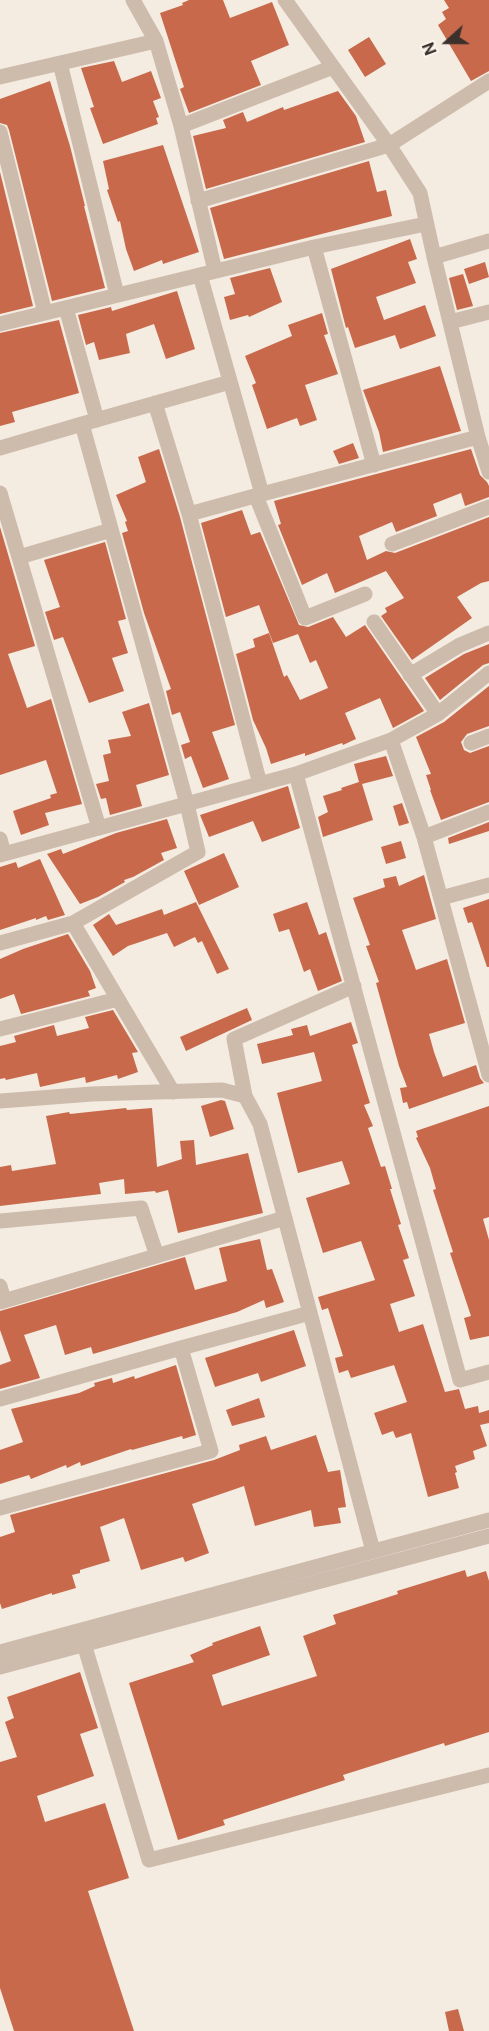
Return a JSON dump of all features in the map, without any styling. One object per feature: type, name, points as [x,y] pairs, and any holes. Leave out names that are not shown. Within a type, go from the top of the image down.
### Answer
[{"type":"street","points":[[133,0],[156,41],[181,126],[198,201],[208,273],[230,382],[259,495],[305,618],[365,594]]},
{"type":"street","points":[[285,0],[389,144],[420,193],[478,436],[489,472]]},
{"type":"street","points":[[0,77],[156,41]]},
{"type":"street","points":[[60,63],[117,295]]},
{"type":"street","points":[[181,126],[333,67]]},
{"type":"street","points":[[198,201],[389,144],[489,81]]},
{"type":"street","points":[[0,132],[45,313]]},
{"type":"street","points":[[0,324],[314,247],[426,224]]},
{"type":"street","points":[[434,257],[489,241]]},
{"type":"street","points":[[314,247],[374,465]]},
{"type":"street","points":[[0,943],[73,922],[198,852],[187,804],[111,530],[66,308]]},
{"type":"street","points":[[450,322],[489,312]]},
{"type":"street","points":[[0,448],[230,382]]},
{"type":"street","points":[[155,403],[189,514],[260,784]]},
{"type":"street","points":[[189,514],[478,436]]},
{"type":"street","points":[[0,493],[99,828]]},
{"type":"street","points":[[392,544],[489,507]]},
{"type":"street","points":[[19,557],[111,530]]},
{"type":"street","points":[[374,622],[438,714]]},
{"type":"street","points":[[410,675],[460,645],[489,633]]},
{"type":"street","points":[[1,850],[99,828],[296,774],[391,740],[438,714],[489,673]]},
{"type":"street","points":[[471,743],[489,736]]},
{"type":"street","points":[[391,740],[424,837],[489,1075]]},
{"type":"street","points":[[296,774],[460,1380],[489,1372]]},
{"type":"street","points":[[424,837],[489,812]]},
{"type":"street","points":[[441,898],[489,885]]},
{"type":"street","points":[[73,922],[173,1092]]},
{"type":"street","points":[[354,986],[234,1039],[245,1096],[260,1124],[373,1551]]},
{"type":"street","points":[[0,1029],[118,999]]},
{"type":"street","points":[[0,1101],[92,1094],[222,1090],[245,1096]]},
{"type":"street","points":[[0,1221],[141,1208],[157,1256]]},
{"type":"street","points":[[1,1296],[157,1256],[285,1218]]},
{"type":"street","points":[[0,1399],[310,1313]]},
{"type":"street","points":[[0,1508],[211,1451],[181,1348]]},
{"type":"street","points":[[0,1652],[489,1520]]},
{"type":"street","points":[[0,1666],[489,1536]]},
{"type":"street","points":[[84,1644],[149,1860],[489,1775]]},
{"type":"building","points":[[189,0],[223,0],[230,18],[272,2],[289,45],[251,61],[261,85],[189,113],[180,89],[184,87],[160,13],[183,5],[182,3]]},
{"type":"building","points":[[444,0],[489,0],[489,71],[471,81],[438,25],[446,19],[442,12],[449,8]]},
{"type":"building","points":[[369,37],[386,64],[365,77],[348,50]]},
{"type":"building","points":[[114,61],[122,82],[151,71],[161,98],[153,101],[159,117],[156,118],[158,124],[103,144],[90,108],[94,107],[81,68]]},
{"type":"building","points":[[50,81],[70,146],[105,288],[52,301],[9,130],[7,125],[0,123],[0,99]]},
{"type":"building","points":[[338,91],[356,116],[365,142],[206,189],[193,136],[226,128],[223,120],[243,112],[247,122],[283,107],[284,110]]},
{"type":"building","points":[[163,145],[199,252],[163,264],[162,260],[134,271],[120,221],[118,222],[107,190],[109,189],[103,161]]},
{"type":"building","points":[[369,161],[377,192],[386,190],[392,216],[224,259],[210,208]]},
{"type":"building","points":[[0,172],[33,306],[0,314]]},
{"type":"building","points":[[410,239],[417,259],[408,262],[416,283],[376,297],[384,320],[425,305],[436,336],[400,349],[395,335],[355,348],[348,327],[346,328],[331,269]]},
{"type":"building","points":[[485,262],[489,277],[469,284],[464,269]]},
{"type":"building","points":[[270,268],[282,302],[249,317],[248,315],[230,320],[224,297],[235,294],[230,278]]},
{"type":"building","points":[[463,274],[473,306],[457,310],[449,278]]},
{"type":"building","points":[[177,291],[195,349],[166,359],[154,324],[126,334],[130,353],[99,360],[94,342],[86,345],[78,315],[111,307],[112,311]]},
{"type":"building","points":[[322,313],[328,334],[324,335],[338,374],[305,385],[317,420],[300,426],[297,418],[267,429],[252,385],[256,383],[245,356],[292,336],[288,325]]},
{"type":"building","points":[[59,320],[79,393],[12,412],[15,422],[0,426],[0,333]]},
{"type":"building","points":[[440,366],[461,431],[383,452],[379,432],[363,390]]},
{"type":"building","points":[[353,443],[359,458],[339,464],[333,451]]},
{"type":"building","points":[[159,449],[180,517],[235,725],[212,732],[229,779],[203,788],[191,756],[185,759],[181,745],[190,742],[180,712],[172,715],[166,691],[171,689],[144,613],[122,533],[128,531],[125,522],[127,521],[116,495],[146,482],[138,457]]},
{"type":"building","points":[[471,449],[480,475],[489,486],[489,497],[465,506],[461,493],[433,504],[437,516],[396,532],[392,522],[359,536],[367,560],[386,551],[395,553],[489,517],[489,581],[457,597],[472,618],[412,660],[381,616],[387,612],[385,608],[404,598],[386,571],[335,593],[327,573],[302,585],[278,525],[281,524],[274,501]]},
{"type":"building","points":[[242,510],[251,535],[260,532],[299,625],[308,627],[333,617],[346,637],[365,625],[424,711],[393,728],[380,698],[345,713],[356,739],[343,745],[342,743],[305,756],[305,753],[271,764],[253,720],[236,654],[255,647],[253,639],[269,633],[284,677],[287,675],[300,700],[328,688],[316,660],[310,663],[298,634],[273,643],[259,605],[226,617],[201,523]]},
{"type":"building","points":[[0,527],[35,646],[8,654],[27,708],[51,699],[82,804],[45,813],[49,825],[21,835],[13,811],[51,798],[50,795],[57,793],[46,760],[0,775]]},
{"type":"building","points":[[105,542],[126,619],[118,621],[128,653],[112,658],[124,691],[89,703],[63,637],[54,640],[45,612],[60,607],[44,560]]},
{"type":"building","points":[[489,644],[489,663],[483,665],[440,700],[425,678],[464,654]]},
{"type":"building","points":[[489,686],[489,726],[467,734],[461,742],[464,750],[470,753],[489,746],[489,802],[441,820],[426,775],[431,774],[416,737],[444,722]]},
{"type":"building","points":[[149,703],[169,775],[136,785],[142,806],[110,815],[106,798],[101,799],[96,784],[109,781],[103,755],[111,753],[108,740],[131,736],[122,712]]},
{"type":"building","points":[[386,756],[393,776],[362,784],[373,820],[323,837],[318,817],[328,812],[323,796],[359,782],[354,764]]},
{"type":"building","points":[[288,786],[300,828],[262,842],[253,821],[209,837],[200,815]]},
{"type":"building","points":[[402,803],[409,823],[399,826],[393,806]]},
{"type":"building","points":[[167,819],[177,848],[161,853],[164,860],[124,880],[125,882],[98,897],[80,904],[47,854],[61,849],[63,854],[116,833]]},
{"type":"building","points":[[489,822],[489,831],[449,844],[448,838]]},
{"type":"building","points":[[401,841],[406,858],[386,864],[381,847]]},
{"type":"building","points":[[224,853],[239,887],[199,905],[184,871]]},
{"type":"building","points":[[40,859],[65,915],[48,920],[46,916],[36,920],[36,918],[0,930],[0,867],[16,862],[18,868]]},
{"type":"building","points":[[424,875],[436,919],[402,930],[416,970],[447,959],[465,1023],[429,1034],[434,1052],[443,1077],[476,1065],[484,1083],[409,1109],[407,1102],[403,1103],[400,1088],[407,1087],[376,983],[379,982],[366,946],[370,945],[353,898],[385,887],[383,879],[396,876],[399,886]]},
{"type":"building","points":[[489,899],[489,967],[487,967],[472,922],[468,923],[463,908]]},
{"type":"building","points":[[196,902],[229,969],[217,974],[202,941],[198,943],[195,937],[174,947],[167,933],[128,946],[113,956],[93,925],[109,914],[116,925],[162,909],[164,915]]},
{"type":"building","points":[[307,902],[319,935],[326,932],[342,981],[318,991],[310,969],[304,972],[289,929],[279,932],[273,914]]},
{"type":"building","points":[[68,934],[90,971],[96,988],[88,991],[90,996],[21,1014],[14,994],[0,999],[0,959]]},
{"type":"building","points":[[247,1008],[252,1020],[186,1051],[180,1037]]},
{"type":"building","points":[[113,1010],[138,1052],[132,1053],[138,1072],[118,1079],[117,1075],[86,1083],[85,1077],[40,1087],[37,1073],[6,1080],[5,1078],[0,1079],[0,1046],[16,1042],[14,1036],[54,1025],[57,1036],[89,1028],[85,1017]]},
{"type":"building","points":[[351,1022],[358,1043],[352,1045],[370,1103],[364,1105],[373,1126],[368,1128],[381,1167],[385,1166],[392,1189],[390,1189],[401,1224],[398,1225],[409,1258],[403,1260],[415,1296],[390,1304],[399,1332],[423,1324],[445,1392],[459,1389],[465,1409],[478,1406],[479,1413],[489,1410],[489,1423],[480,1425],[487,1446],[473,1451],[475,1459],[455,1466],[459,1488],[428,1497],[411,1433],[396,1438],[393,1431],[382,1435],[374,1413],[407,1402],[394,1365],[351,1378],[348,1370],[339,1373],[335,1358],[343,1356],[328,1308],[322,1310],[318,1297],[375,1280],[361,1241],[323,1253],[306,1198],[350,1184],[342,1161],[298,1173],[277,1093],[322,1081],[314,1052],[262,1064],[257,1044],[293,1035],[291,1029],[307,1025],[310,1036]]},
{"type":"building","points":[[225,1101],[234,1129],[210,1137],[201,1106]]},
{"type":"building","points":[[489,1106],[489,1217],[483,1219],[489,1240],[489,1336],[470,1340],[464,1318],[471,1316],[450,1253],[453,1252],[433,1190],[436,1189],[430,1168],[416,1138],[418,1137],[416,1131]]},
{"type":"building","points":[[126,1108],[127,1110],[152,1108],[157,1167],[182,1159],[180,1141],[194,1140],[196,1165],[248,1153],[263,1213],[178,1233],[168,1190],[156,1193],[155,1191],[125,1194],[124,1179],[99,1183],[101,1194],[0,1206],[0,1167],[11,1165],[12,1171],[56,1164],[46,1116]]},
{"type":"building","points":[[260,1239],[267,1270],[272,1269],[284,1302],[266,1308],[264,1300],[237,1312],[93,1354],[91,1347],[65,1355],[56,1325],[24,1335],[40,1378],[0,1389],[0,1365],[11,1361],[0,1330],[0,1311],[185,1257],[195,1290],[227,1281],[219,1248]]},
{"type":"building","points":[[294,1330],[306,1366],[261,1382],[258,1373],[215,1387],[205,1358]]},
{"type":"building","points":[[176,1365],[196,1435],[183,1439],[182,1436],[131,1449],[81,1466],[80,1462],[67,1468],[66,1465],[31,1479],[29,1475],[0,1484],[0,1450],[23,1442],[11,1409],[79,1393],[95,1386],[94,1383],[112,1378],[113,1383],[134,1376],[135,1379]]},
{"type":"building","points":[[259,1398],[265,1417],[232,1426],[226,1410]]},
{"type":"building","points":[[316,1435],[328,1472],[340,1470],[346,1507],[338,1508],[341,1523],[314,1527],[311,1510],[255,1526],[244,1486],[192,1504],[209,1553],[185,1562],[183,1557],[141,1570],[124,1518],[100,1527],[110,1561],[80,1570],[80,1573],[72,1575],[76,1588],[2,1609],[0,1603],[0,1537],[15,1532],[10,1515],[214,1460],[240,1450],[239,1445],[266,1436],[271,1450]]},
{"type":"building","points":[[465,1570],[467,1577],[486,1571],[489,1581],[489,1732],[445,1746],[444,1743],[343,1775],[345,1780],[223,1820],[225,1825],[178,1840],[129,1683],[194,1662],[190,1655],[213,1645],[212,1643],[260,1626],[270,1655],[212,1675],[222,1706],[317,1676],[303,1636],[336,1624],[333,1615],[398,1594],[397,1591]]},
{"type":"building","points":[[80,1672],[98,1728],[80,1734],[94,1776],[37,1796],[45,1822],[105,1803],[129,1878],[88,1891],[134,2031],[14,2031],[0,1988],[0,1762],[17,1757],[5,1722],[14,1718],[7,1697]]},
{"type":"building","points":[[458,2009],[464,2031],[449,2031],[445,2012]]}]
